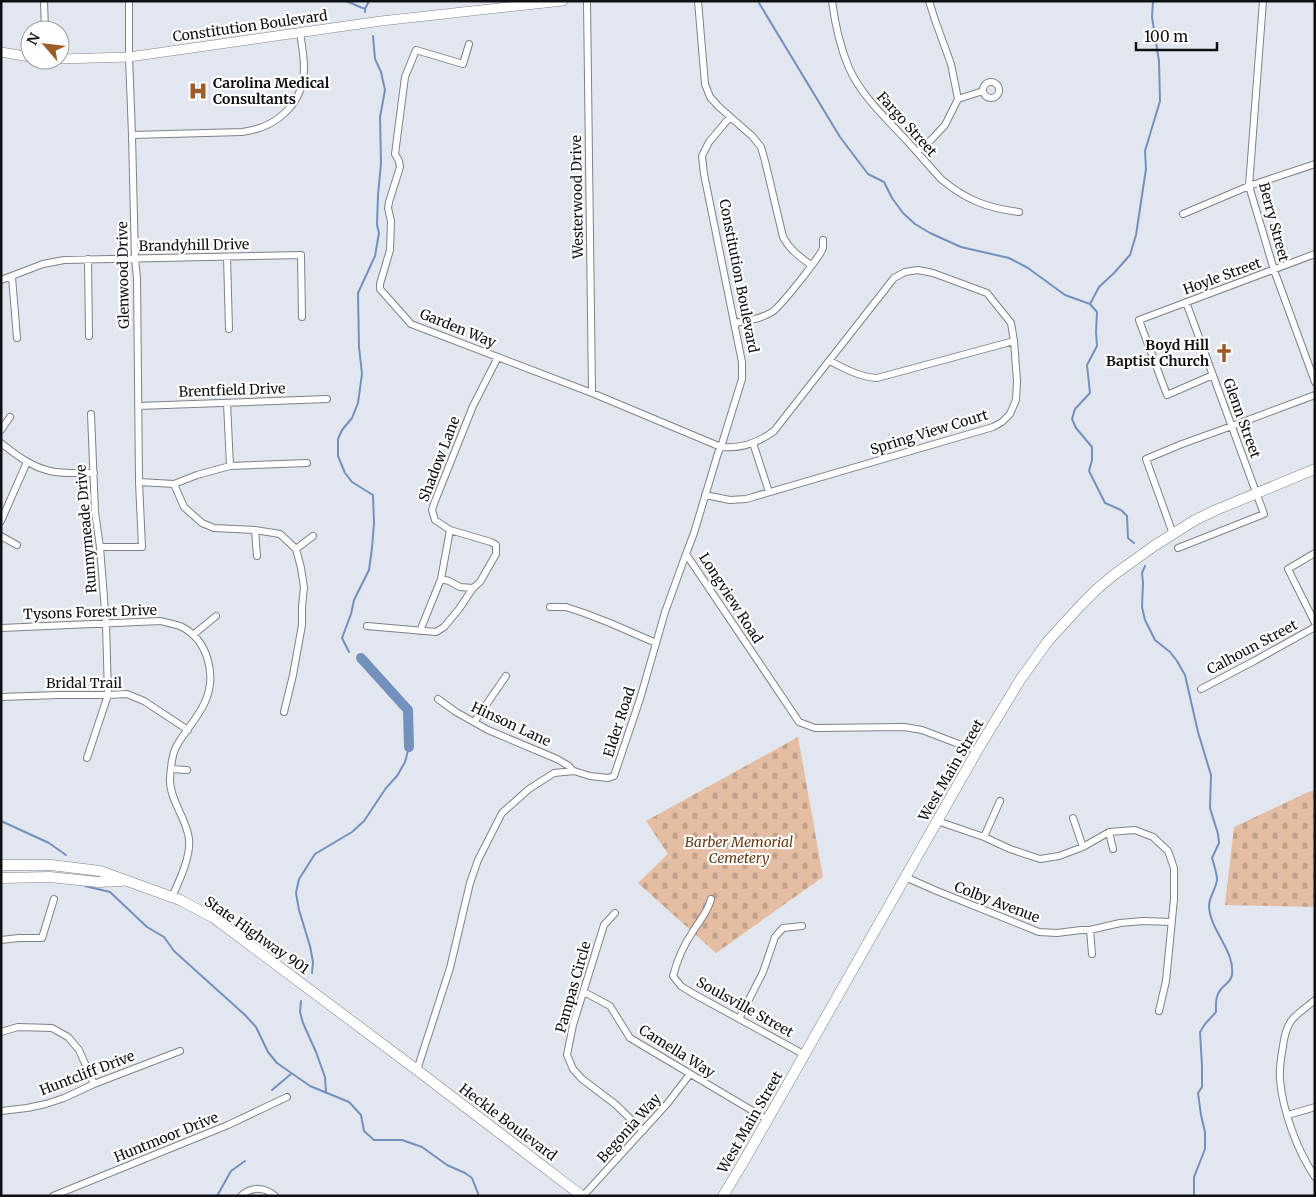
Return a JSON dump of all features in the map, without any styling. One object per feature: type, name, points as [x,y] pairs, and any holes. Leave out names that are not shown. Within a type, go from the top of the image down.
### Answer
[{"type":"main road","name":"West Main Street","points":[[723,1196],[977,751],[1034,659],[1063,623],[1115,574],[1134,559],[1173,534],[1216,510],[1315,468]]},
{"type":"main road","name":"State Highway 901","points":[[1,865],[51,865],[100,871],[144,886],[197,908],[214,918],[417,1070]]},
{"type":"main road","points":[[1,878],[50,877],[98,882],[126,881]]},
{"type":"main road","name":"Heckle Boulevard","points":[[417,1070],[582,1196]]},
{"type":"street","points":[[44,1],[45,20]]},
{"type":"street","name":"Glenwood Drive","points":[[100,547],[142,547],[138,482],[137,278],[129,57],[129,1]]},
{"type":"street","name":"Constitution Boulevard","points":[[70,59],[129,57],[381,21],[563,1]]},
{"type":"street","name":"Westerwood Drive","points":[[587,1],[592,393]]},
{"type":"street","points":[[698,1],[705,84],[710,97],[752,136],[761,148],[783,237],[788,246],[811,265]]},
{"type":"street","name":"Fargo Street","points":[[832,1],[842,52],[849,69],[869,100],[941,179],[954,190],[985,206],[1019,212]]},
{"type":"street","points":[[917,152],[945,125],[958,99],[951,64],[930,1]]},
{"type":"street","name":"Berry Street","points":[[1262,1],[1250,186],[1274,270],[1315,382]]},
{"type":"street","points":[[132,135],[242,132],[253,131],[271,124],[291,106],[300,88],[305,70],[300,33]]},
{"type":"street","name":"Garden Way","points":[[469,44],[463,64],[416,50],[405,77],[395,154],[400,167],[388,205],[391,221],[390,250],[380,289],[411,324],[498,357]]},
{"type":"street","points":[[1,52],[20,55]]},
{"type":"street","points":[[958,99],[983,91]]},
{"type":"street","name":"Constitution Boulevard","points":[[721,447],[742,379],[742,362],[702,156],[709,142],[730,117]]},
{"type":"street","points":[[1183,214],[1250,186],[1315,164]]},
{"type":"street","points":[[734,323],[759,318],[773,312],[823,248],[823,240]]},
{"type":"street","name":"Hoyle Street","points":[[1213,375],[1168,395],[1138,320],[1315,254]]},
{"type":"street","name":"Brandyhill Drive","points":[[1,280],[43,264],[64,260],[301,255],[302,317]]},
{"type":"street","points":[[227,257],[230,329]]},
{"type":"street","points":[[88,259],[89,336]]},
{"type":"street","name":"Spring View Court","points":[[705,495],[730,500],[746,498],[993,427],[1002,422],[1010,414],[1016,400],[1017,381],[1011,323],[988,293],[933,273],[918,270],[905,272],[894,278],[774,431],[753,443],[733,448],[721,447]]},
{"type":"street","points":[[12,277],[17,338]]},
{"type":"street","name":"Glenn Street","points":[[1178,548],[1264,514],[1186,302]]},
{"type":"street","points":[[830,361],[866,378],[877,378],[1014,341]]},
{"type":"street","points":[[498,357],[592,393],[721,447]]},
{"type":"street","name":"Shadow Lane","points":[[420,631],[436,632],[444,627],[480,582],[496,554],[496,545],[492,542],[450,530],[434,520],[432,510],[434,500],[473,406],[498,357]]},
{"type":"street","points":[[1173,534],[1146,459],[1315,395]]},
{"type":"street","name":"Brentfield Drive","points":[[138,406],[327,399]]},
{"type":"street","points":[[227,403],[230,466]]},
{"type":"street","name":"Runnymeade Drive","points":[[87,758],[108,695],[106,624],[96,512],[91,414]]},
{"type":"street","points":[[1,430],[10,417]]},
{"type":"street","points":[[1,443],[37,467],[50,471],[94,473]]},
{"type":"street","points":[[753,443],[769,492]]},
{"type":"street","name":"Longview Road","points":[[721,447],[686,554],[799,722],[815,728],[904,726],[922,730],[977,751]]},
{"type":"street","points":[[1,522],[27,462]]},
{"type":"street","points":[[138,482],[174,484],[197,475],[230,466],[308,464]]},
{"type":"street","points":[[174,484],[184,507],[202,523],[214,528],[254,530],[280,534],[296,549],[304,588],[302,625],[293,676],[284,712]]},
{"type":"street","points":[[254,530],[257,556]]},
{"type":"street","points":[[367,626],[420,631],[441,579],[450,530]]},
{"type":"street","points":[[1,536],[17,545]]},
{"type":"street","points":[[296,549],[313,536]]},
{"type":"street","points":[[1315,553],[1288,569],[1315,625]]},
{"type":"street","name":"Elder Road","points":[[417,1070],[450,968],[469,887],[478,860],[491,834],[502,813],[529,789],[554,773],[572,771],[590,776],[608,778],[614,776],[640,700],[665,612],[686,554]]},
{"type":"street","points":[[441,579],[460,586],[474,588]]},
{"type":"street","points":[[550,607],[566,607],[584,613],[656,643]]},
{"type":"street","points":[[193,635],[216,616]]},
{"type":"street","name":"Tysons Forest Drive","points":[[1,628],[161,621],[180,626],[193,635],[202,646],[208,658],[211,674],[205,702],[175,749],[171,769],[172,795],[189,840],[187,858],[172,897]]},
{"type":"street","name":"Calhoun Street","points":[[1201,689],[1269,653],[1315,625]]},
{"type":"street","points":[[475,722],[506,676]]},
{"type":"street","name":"Bridal Trail","points":[[1,697],[127,694],[144,701],[188,730]]},
{"type":"street","name":"Hinson Lane","points":[[438,698],[456,712],[488,730],[557,759],[569,766],[572,771]]},
{"type":"street","points":[[171,769],[187,770]]},
{"type":"street","points":[[984,837],[1000,801]]},
{"type":"street","points":[[1073,818],[1083,847]]},
{"type":"street","points":[[937,820],[1040,859],[1059,856],[1083,847],[1109,832],[1135,830],[1153,837],[1168,852],[1174,868],[1174,899],[1166,981],[1159,1011]]},
{"type":"street","points":[[1109,832],[1113,849]]},
{"type":"street","name":"Colby Avenue","points":[[905,877],[1039,932],[1057,933],[1090,930],[1135,922],[1172,922]]},
{"type":"street","points":[[1,940],[42,938],[54,899]]},
{"type":"street","name":"Soulsville Street","points":[[711,899],[709,908],[684,946],[673,976],[681,986],[692,993],[805,1055]]},
{"type":"street","name":"Pampas Circle","points":[[615,912],[604,924],[567,1055],[573,1070],[615,1104],[643,1131]]},
{"type":"street","points":[[739,1019],[760,978],[775,936],[783,928],[802,926]]},
{"type":"street","points":[[1090,930],[1092,954]]},
{"type":"street","name":"Camella Way","points":[[584,992],[610,1006],[630,1038],[768,1120]]},
{"type":"street","points":[[1315,1000],[1292,1020],[1285,1037],[1280,1060],[1280,1079],[1288,1115],[1301,1152],[1315,1177]]},
{"type":"street","points":[[1,1032],[18,1028],[52,1028],[60,1032],[68,1037],[79,1050],[94,1084]]},
{"type":"street","name":"Huntcliff Drive","points":[[1,1111],[46,1104],[64,1098],[94,1084],[180,1051]]},
{"type":"street","name":"Begonia Way","points":[[582,1196],[678,1092],[690,1074]]},
{"type":"street","name":"Huntmoor Drive","points":[[53,1196],[228,1125],[287,1097]]},
{"type":"street","points":[[1288,1115],[1315,1107]]},
{"type":"street","points":[[241,1196],[252,1189],[262,1189],[275,1196]]},
{"type":"green space","name":"Barber Memorial Cemetery","points":[[798,737],[823,877],[716,953],[638,883],[668,854],[646,821]]},
{"type":"green space","points":[[1315,789],[1315,907],[1225,905],[1234,827]]},
{"type":"waterway","points":[[346,1],[365,9]]},
{"type":"waterway","points":[[365,12],[369,1]]},
{"type":"waterway","points":[[1090,304],[1099,287],[1130,255],[1136,235],[1146,169],[1145,151],[1160,101],[1159,61],[1152,17],[1153,1]]},
{"type":"waterway","points":[[759,3],[840,137],[868,174],[884,182],[892,198],[903,213],[915,224],[961,247],[1009,258],[1028,268],[1065,295],[1090,304],[1097,312],[1097,346],[1087,365],[1090,393],[1075,409],[1072,419],[1076,428],[1092,447],[1092,460],[1089,471],[1105,503],[1121,510],[1127,516],[1128,538],[1134,543]]},
{"type":"waterway","points":[[349,652],[342,638],[354,600],[369,570],[374,523],[373,495],[352,482],[345,473],[338,456],[338,439],[342,430],[352,418],[358,403],[362,374],[359,347],[358,293],[375,256],[379,233],[377,225],[381,163],[380,117],[385,90],[381,72],[375,59],[373,36]]},
{"type":"waterway","points":[[1145,566],[1142,573],[1142,607],[1145,620],[1155,640],[1170,652],[1185,675],[1198,732],[1211,775],[1210,808],[1219,843],[1212,858],[1217,880],[1209,906],[1213,924],[1230,957],[1232,966],[1232,975],[1218,994],[1216,1012],[1200,1032],[1202,1087],[1198,1093],[1205,1132],[1205,1149],[1194,1177],[1194,1196]]},
{"type":"waterway","points":[[358,655],[361,658]]},
{"type":"waterway","points":[[361,658],[408,710],[409,747]]},
{"type":"waterway","points":[[312,973],[313,962],[310,946],[296,893],[299,879],[315,854],[352,832],[364,821],[386,788],[397,776],[405,762],[409,747]]},
{"type":"waterway","points":[[1,821],[49,843],[66,855]]},
{"type":"waterway","points":[[85,886],[110,892],[147,927],[164,937],[174,951],[256,1027],[268,1052],[277,1063],[310,1086],[349,1102],[361,1115],[364,1131],[374,1140],[402,1140],[422,1147],[447,1165],[472,1178],[479,1196]]},
{"type":"waterway","points":[[301,1001],[300,1012],[325,1077],[326,1093]]},
{"type":"waterway","points":[[272,1090],[291,1074]]},
{"type":"waterway","points":[[217,1196],[231,1171],[245,1161]]},
{"type":"place","name":"Carolina Medical Consultants","points":[[198,91]]},
{"type":"place","name":"Boyd Hill Baptist Church","points":[[1224,353]]}]
